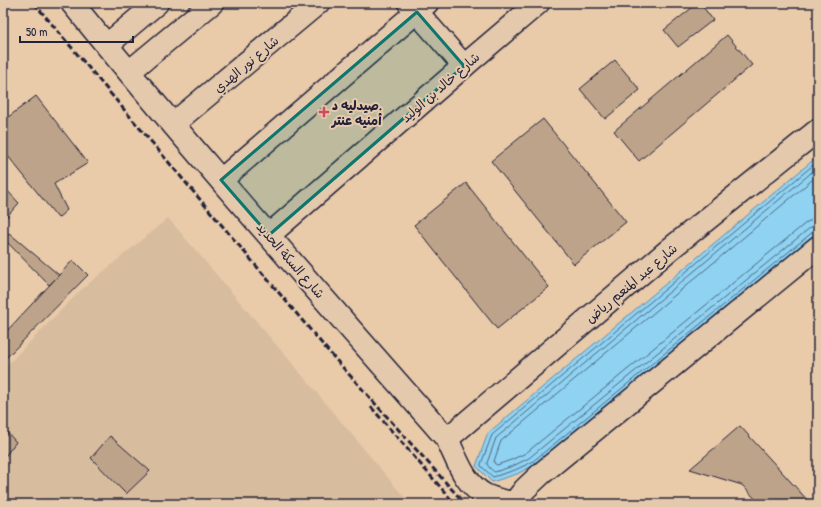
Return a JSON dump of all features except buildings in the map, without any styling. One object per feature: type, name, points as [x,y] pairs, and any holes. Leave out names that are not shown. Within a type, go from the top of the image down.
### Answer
[{"type":"street","name":"شارع السكة الحديد","points":[[72,3],[221,180],[447,439],[467,479],[475,488],[485,495],[515,504]]},
{"type":"street","points":[[107,45],[157,3]]},
{"type":"street","points":[[129,72],[212,3]]},
{"type":"street","name":"شارع نور الهدي","points":[[173,124],[318,3]]},
{"type":"street","name":"شارع خالد بن الوليد","points":[[269,235],[538,3]]},
{"type":"street","points":[[221,180],[418,6],[464,66]]},
{"type":"street","name":"شارع عبد المنعم رياض","points":[[447,439],[670,249],[818,130]]},
{"type":"street","points":[[515,504],[525,489],[542,473],[818,247]]},
{"type":"highlighted area","points":[[417,12],[464,66],[269,235],[221,180]]},
{"type":"shaded area","points":[[168,218],[410,504],[3,504],[3,369],[81,290]]},
{"type":"water","points":[[818,156],[818,233],[534,465],[517,474],[492,482],[476,466],[488,433]]},
{"type":"railway","points":[[34,3],[329,352],[465,504]]},
{"type":"railway","points":[[371,407],[455,504]]},
{"type":"place","name":"صيدليه د. أمنيه عنتر","points":[[324,112]]}]
